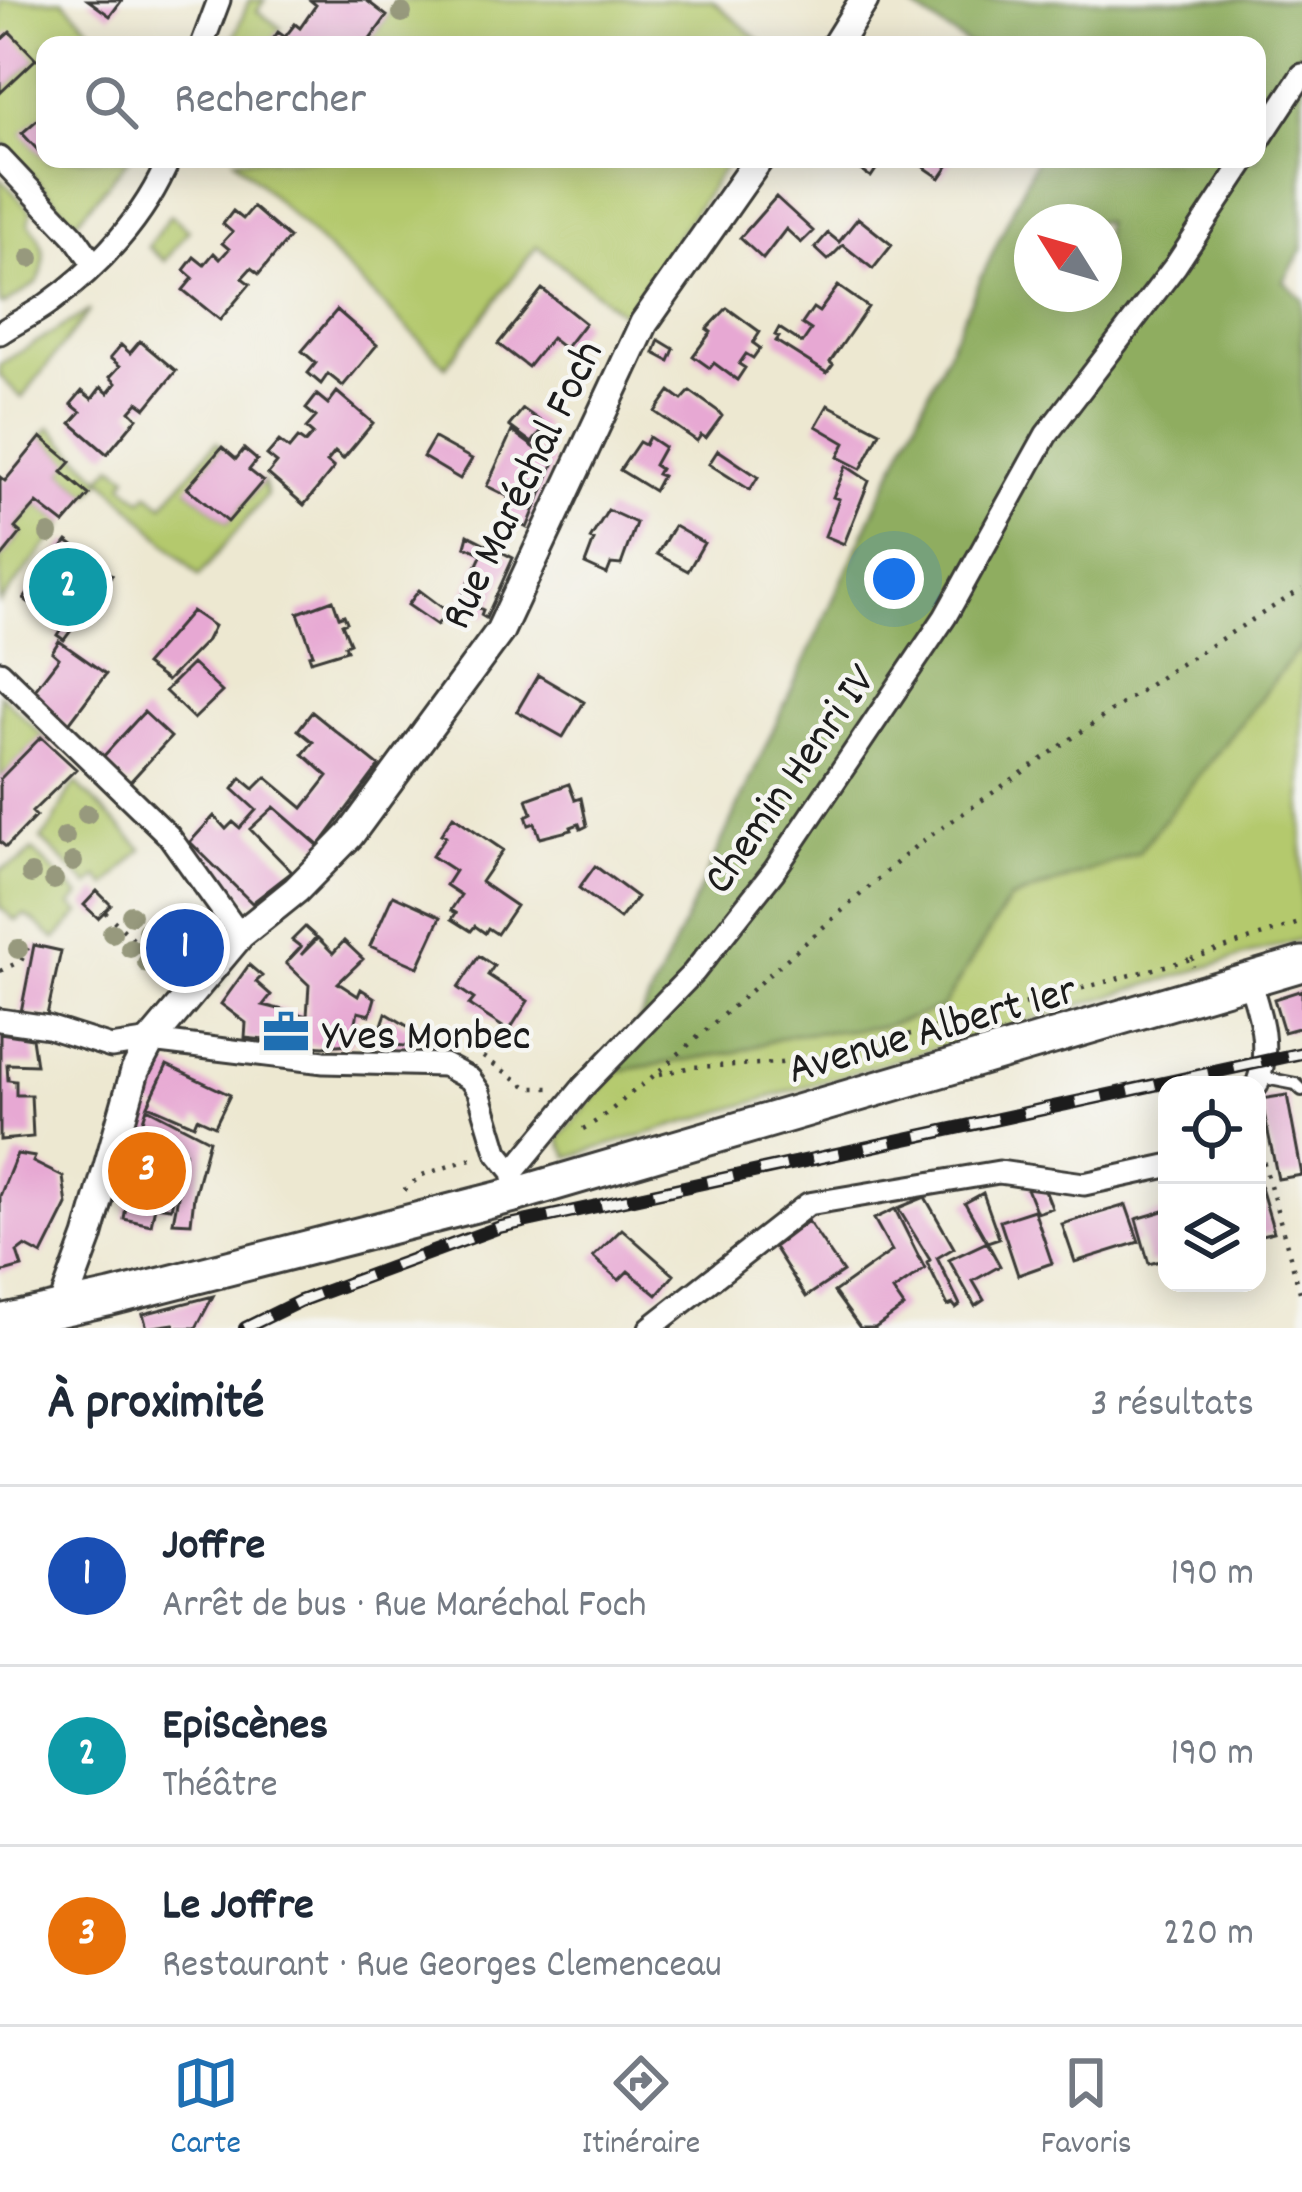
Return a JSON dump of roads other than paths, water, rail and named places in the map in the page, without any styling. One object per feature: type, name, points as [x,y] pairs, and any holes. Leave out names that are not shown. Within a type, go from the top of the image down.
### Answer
[{"type":"main road","name":"Avenue Albert 1er","points":[[0,1322],[58,1319],[364,1233],[515,1183],[586,1174],[1302,964]]},
{"type":"street","points":[[205,36],[219,0]]},
{"type":"street","points":[[842,36],[864,0]]},
{"type":"street","points":[[1266,129],[1302,75]]},
{"type":"street","points":[[0,158],[94,263]]},
{"type":"street","points":[[0,333],[50,303],[112,248],[145,206],[165,168]]},
{"type":"street","name":"Rue Maréchal Foch","points":[[58,1319],[88,1238],[135,1071],[151,1042],[240,935],[296,890],[350,835],[500,631],[644,323],[753,168]]},
{"type":"street","name":"Chemin Henri IV","points":[[515,1183],[584,1086],[694,972],[774,871],[945,617],[1046,435],[1176,265],[1240,168]]},
{"type":"street","points":[[0,672],[169,836],[240,935]]},
{"type":"street","points":[[1249,980],[1265,1038],[1259,1076]]},
{"type":"street","points":[[0,1020],[48,1027],[110,1047],[151,1042],[324,1062],[444,1065],[470,1079],[479,1092],[497,1152],[515,1183]]},
{"type":"street","points":[[650,1328],[808,1204],[999,1172],[1084,1184],[1158,1168]]},
{"type":"lane","points":[[1266,1082],[1296,1084],[1302,1090]]},
{"type":"railway","points":[[245,1328],[300,1301],[500,1227],[1302,1053]]},
{"type":"place","name":"EpiScènes","points":[[68,587]]},
{"type":"place","name":"Joffre","points":[[185,948]]},
{"type":"place","name":"Yves Monbec","points":[[286,1032]]},
{"type":"place","name":"Le Joffre","points":[[147,1171]]}]
